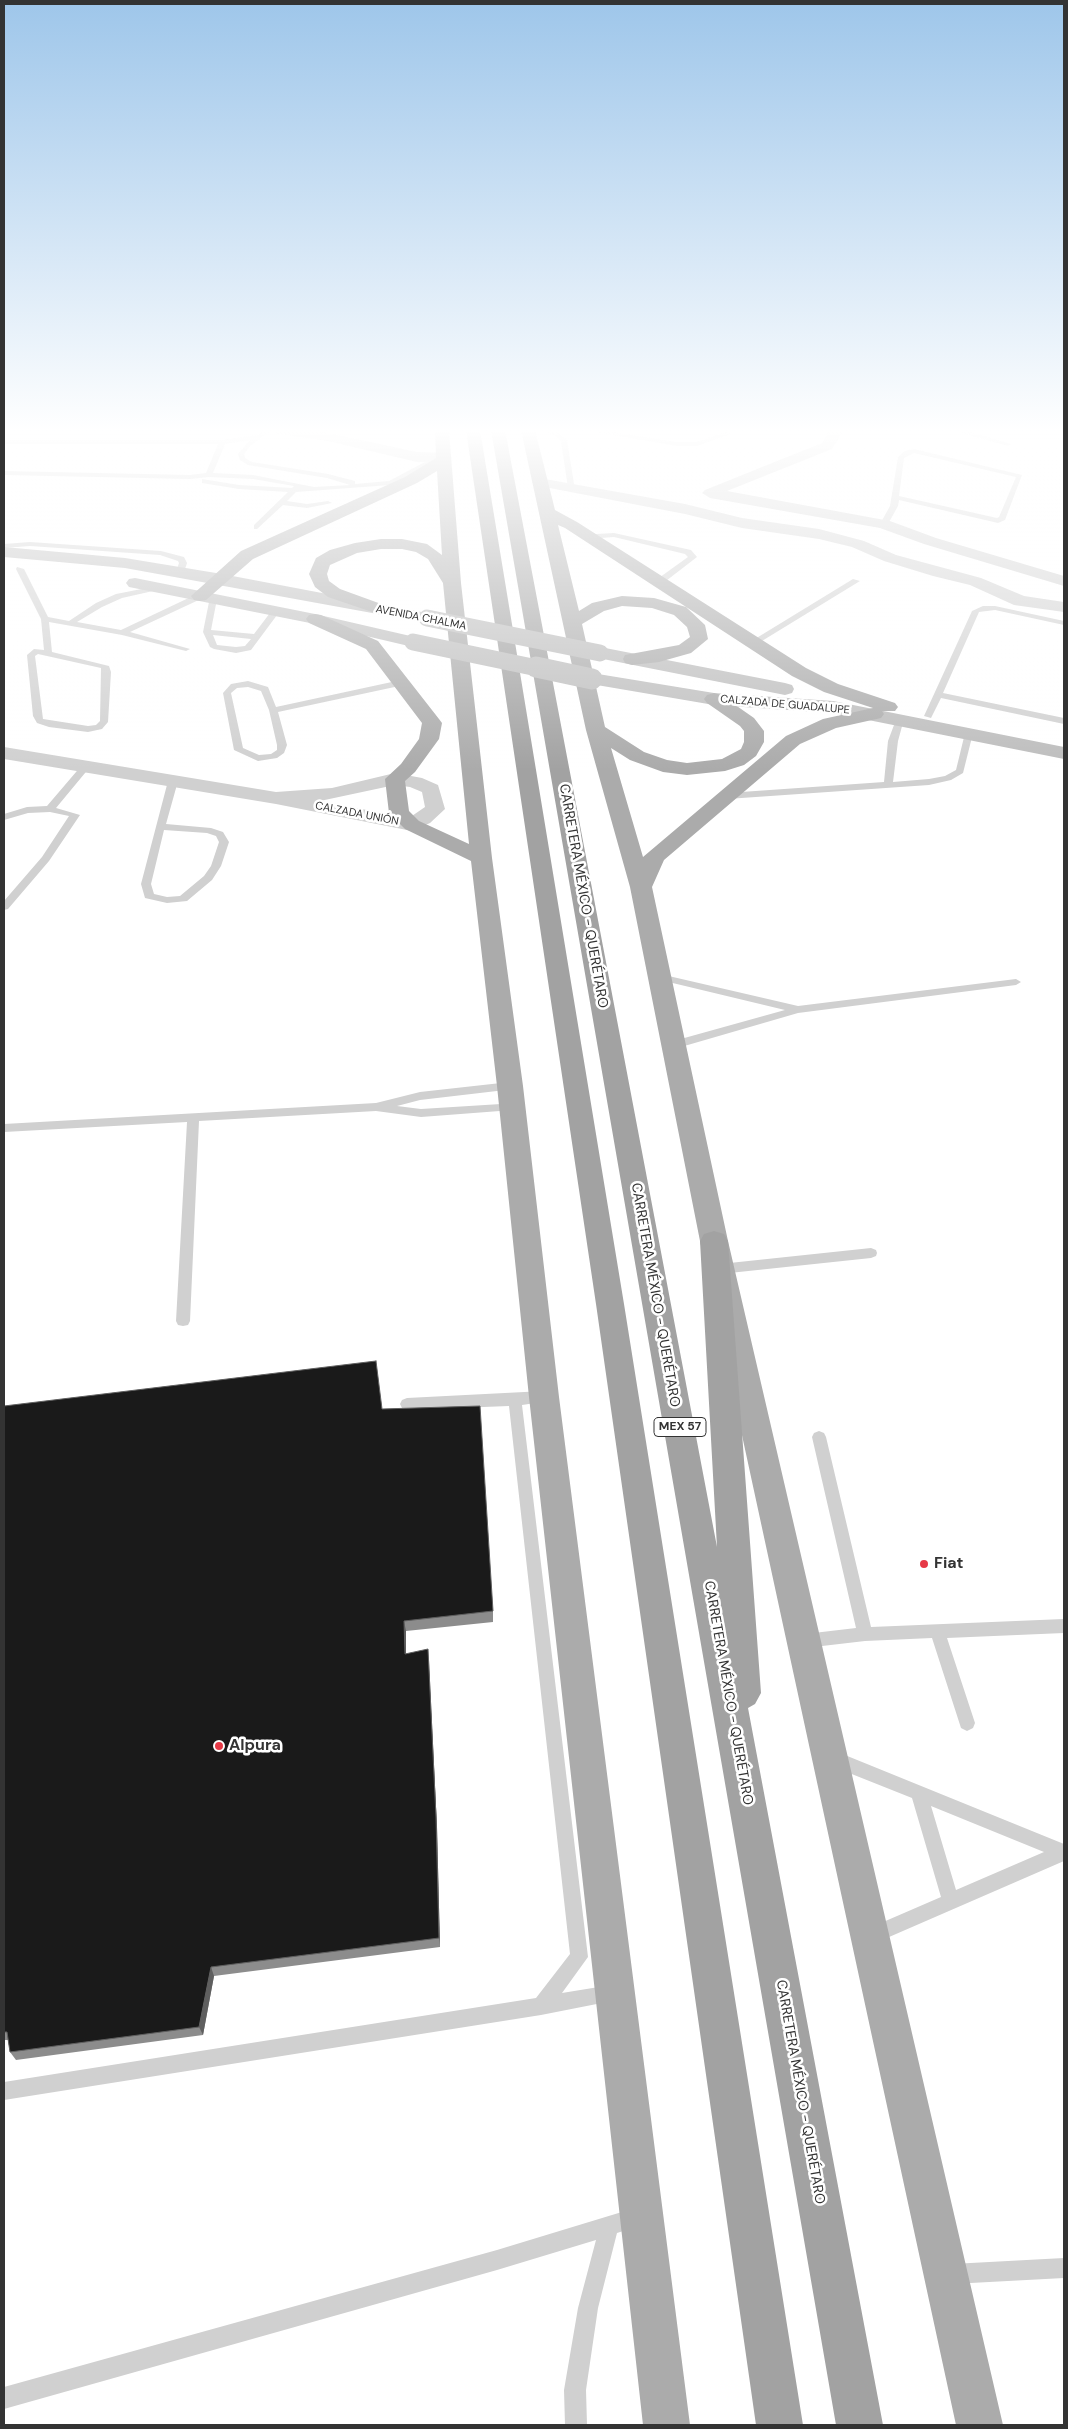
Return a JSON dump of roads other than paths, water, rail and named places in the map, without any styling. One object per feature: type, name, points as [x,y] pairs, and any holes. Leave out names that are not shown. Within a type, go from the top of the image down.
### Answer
[{"type":"highway","points":[[491,543],[609,1294],[780,2425]]},
{"type":"highway","name":"CARRETERA MÉXICO - QUERÉTARO","points":[[519,543],[860,2425]]},
{"type":"highway","points":[[717,1255],[752,1824]]},
{"type":"main road","points":[[207,598],[222,579],[247,555],[272,543]]},
{"type":"main road","points":[[449,543],[481,858],[511,1096],[529,1398],[616,1993],[667,2425]]},
{"type":"main road","points":[[554,543],[596,730],[642,887],[717,1255],[980,2425]]},
{"type":"main road","points":[[600,543],[799,672],[887,714]]},
{"type":"main road","points":[[378,609],[334,593],[321,583],[318,574],[322,562],[336,554],[355,548],[380,544],[402,544],[420,548],[434,556],[452,583]]},
{"type":"main road","name":"AVENIDA CHALMA","points":[[4,552],[80,559],[222,579],[600,653]]},
{"type":"main road","name":"AVENIDA CHALMA","points":[[12,569],[80,559],[114,579],[276,611],[412,642],[592,679]]},
{"type":"main road","points":[[573,622],[598,607],[622,601],[654,603],[680,612],[696,625],[699,638],[685,649],[659,656],[632,659]]},
{"type":"main road","points":[[314,619],[372,645],[432,723],[430,739],[408,768],[395,779],[399,813],[412,825],[481,858]]},
{"type":"main road","points":[[685,649],[788,690]]},
{"type":"main road","name":"CALZADA DE GUADALUPE","points":[[600,653],[788,690],[969,733],[1064,753]]},
{"type":"main road","name":"CALZADA DE GUADALUPE","points":[[592,679],[714,699],[928,716],[1064,743]]},
{"type":"main road","points":[[596,730],[637,756],[663,766],[687,769],[725,765],[749,752],[754,742],[754,731],[747,722],[714,699]]},
{"type":"main road","points":[[642,887],[654,857],[793,740],[830,723],[887,714]]},
{"type":"street","points":[[855,543],[890,558],[975,581],[1020,601],[1064,607]]},
{"type":"street","points":[[938,543],[1064,581]]},
{"type":"street","name":"CALZADA UNIÓN","points":[[4,754],[276,798],[412,825],[423,820],[435,809],[431,789],[415,782],[395,779],[332,794],[276,798]]},
{"type":"lane","points":[[650,543],[688,552],[693,557],[659,582]]},
{"type":"lane","points":[[4,546],[30,544],[80,559]]},
{"type":"lane","points":[[12,569],[45,618],[48,652]]},
{"type":"lane","points":[[754,642],[856,581]]},
{"type":"lane","points":[[72,622],[99,605],[119,596],[159,587]]},
{"type":"lane","points":[[122,633],[207,598],[207,632],[211,645],[220,648],[243,650],[248,648],[276,611]]},
{"type":"lane","points":[[928,716],[976,611],[983,608],[995,608],[1064,623]]},
{"type":"lane","points":[[45,618],[72,622],[186,649]]},
{"type":"lane","points":[[207,632],[256,637]]},
{"type":"lane","points":[[37,651],[48,652],[105,666],[107,672],[104,722],[99,727],[88,729],[40,721],[37,716],[31,655],[37,651]]},
{"type":"lane","points":[[274,710],[401,683]]},
{"type":"lane","points":[[234,686],[258,686],[265,689],[274,710],[282,745],[281,751],[274,756],[258,758],[239,750],[227,693],[234,686]]},
{"type":"lane","points":[[938,695],[1064,721]]},
{"type":"lane","points":[[887,714],[893,741],[888,785]]},
{"type":"lane","points":[[727,796],[888,785],[948,778],[960,771],[969,733]]},
{"type":"lane","points":[[50,809],[85,767]]},
{"type":"lane","points":[[161,827],[208,830],[220,834],[224,842],[212,872],[183,899],[167,900],[149,896],[146,884],[173,781]]},
{"type":"lane","points":[[4,817],[27,810],[50,809],[70,812],[75,815],[73,822],[46,859],[4,907]]},
{"type":"lane","points":[[660,977],[797,1010]]},
{"type":"lane","points":[[674,1045],[797,1010],[1016,982]]},
{"type":"lane","points":[[4,1128],[376,1107],[420,1096],[511,1096]]},
{"type":"lane","points":[[376,1107],[421,1113],[511,1096]]},
{"type":"lane","points":[[183,1321],[193,1118]]},
{"type":"lane","points":[[717,1255],[870,1252]]},
{"type":"lane","points":[[407,1404],[529,1398],[579,1957],[541,2006]]},
{"type":"lane","points":[[819,1437],[865,1634]]},
{"type":"lane","points":[[805,1641],[865,1634],[938,1633],[1064,1626]]},
{"type":"lane","points":[[938,1633],[967,1723]]},
{"type":"lane","points":[[831,1758],[1064,1852]]},
{"type":"lane","points":[[919,1794],[951,1901]]},
{"type":"lane","points":[[871,1936],[1064,1852]]},
{"type":"lane","points":[[4,2091],[616,1993]]},
{"type":"lane","points":[[4,2398],[497,2260],[642,2216]]},
{"type":"lane","points":[[576,2425],[575,2390],[588,2308],[610,2227]]},
{"type":"lane","points":[[947,2274],[1064,2268]]},
{"type":"place","name":"Fiat","points":[[924,1564]]},
{"type":"place","name":"Alpura","points":[[219,1746]]}]
